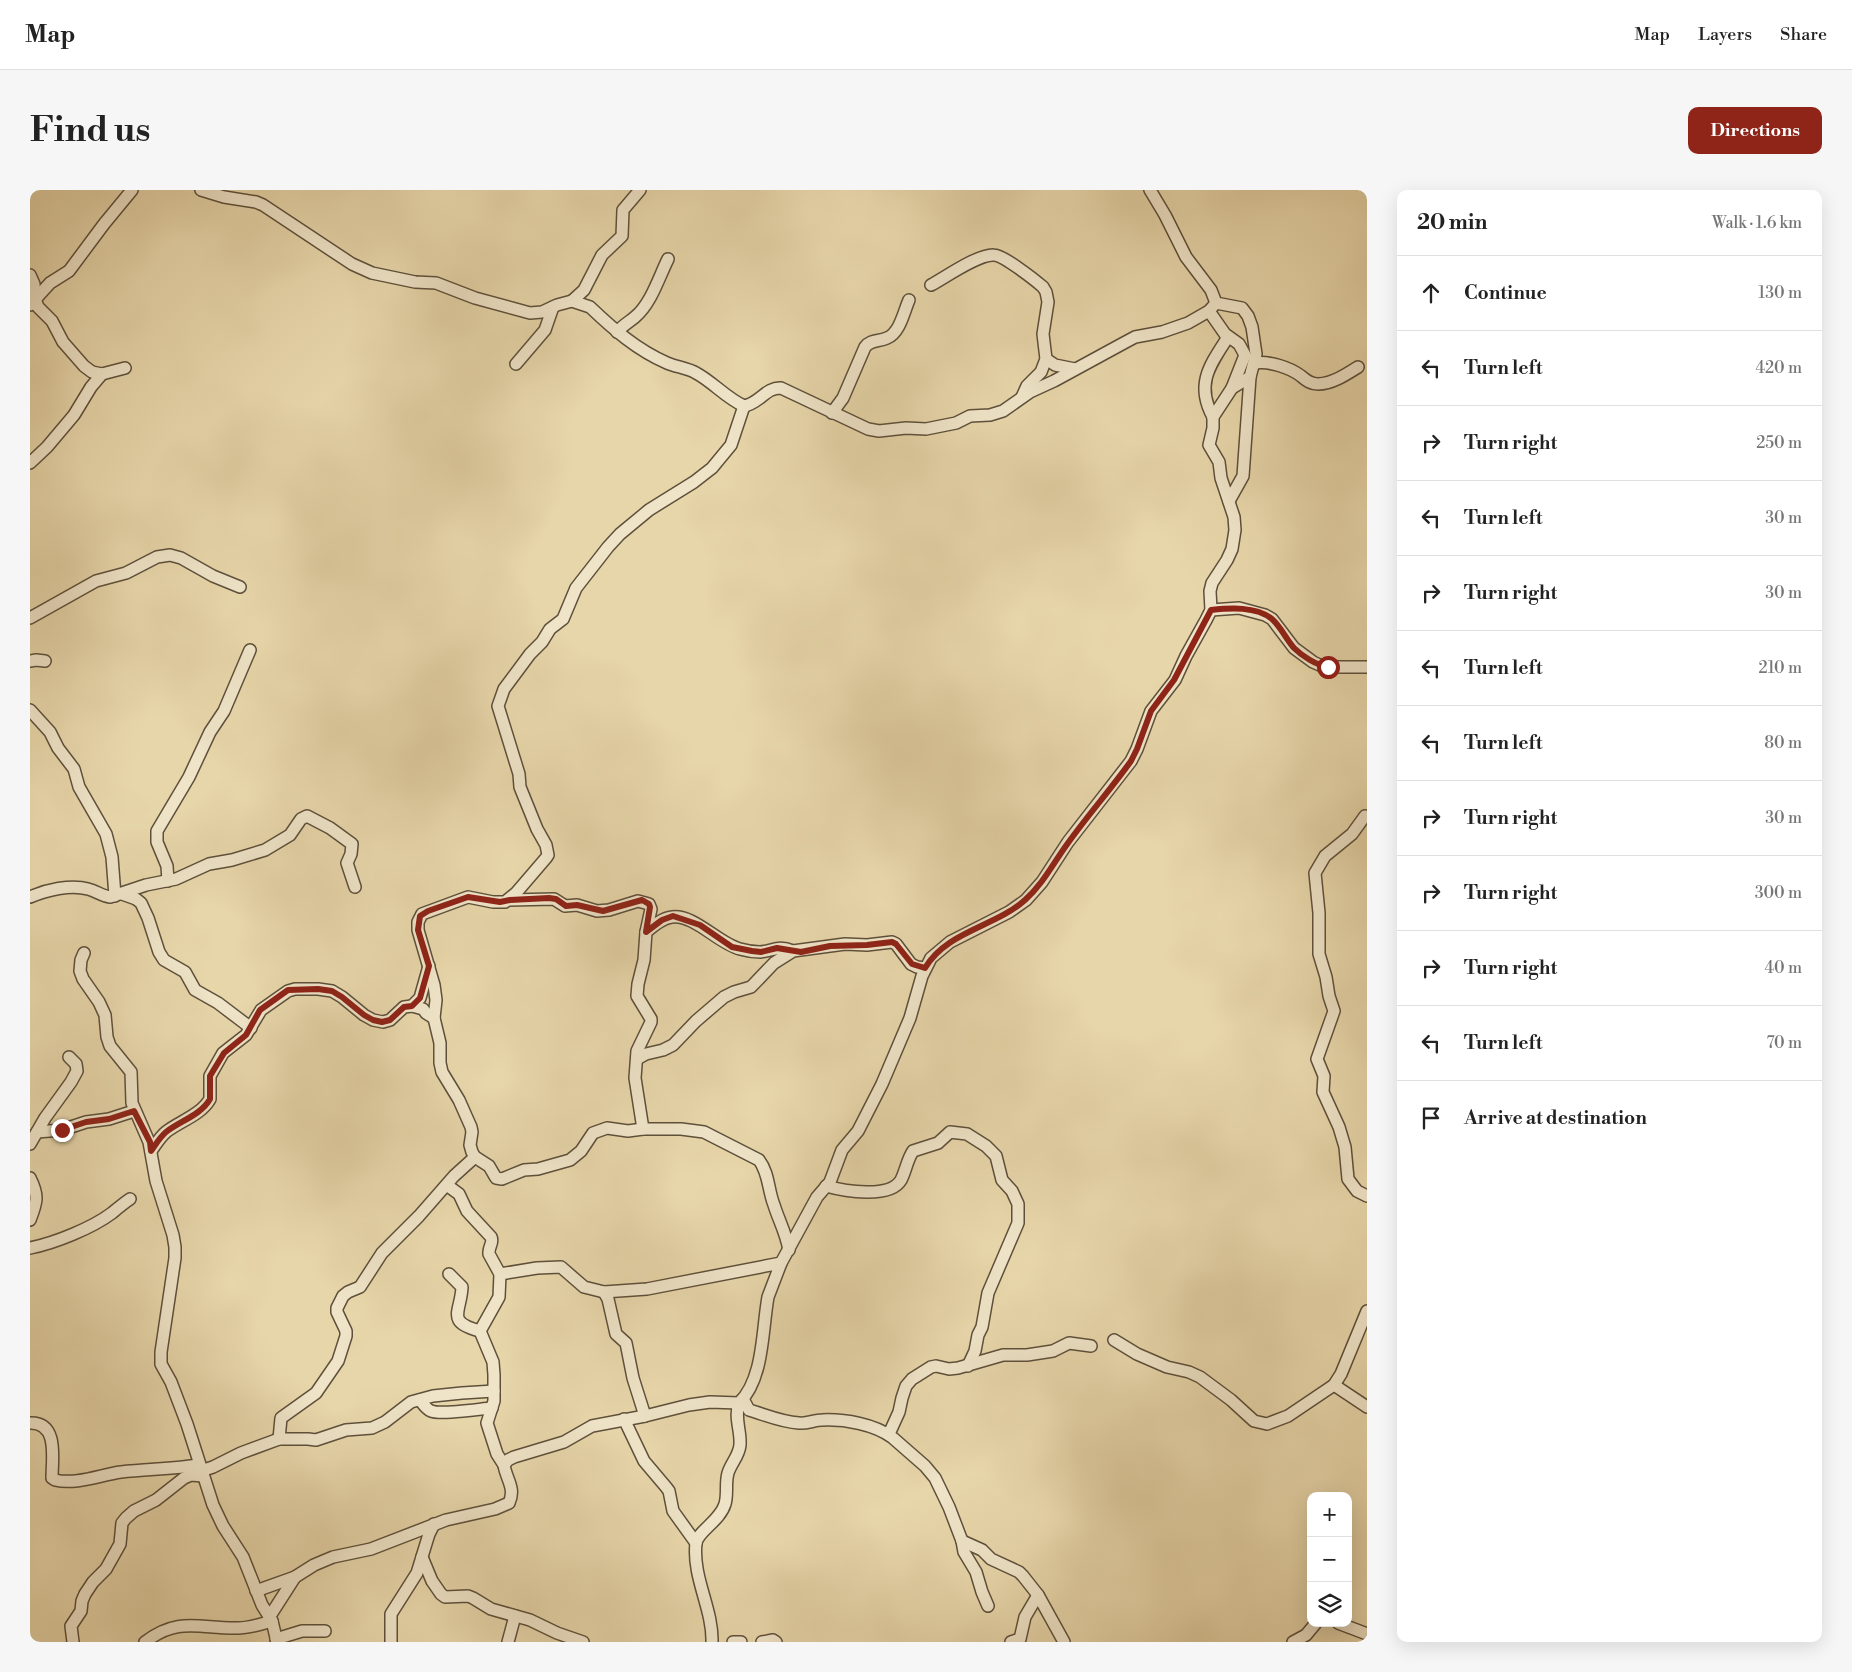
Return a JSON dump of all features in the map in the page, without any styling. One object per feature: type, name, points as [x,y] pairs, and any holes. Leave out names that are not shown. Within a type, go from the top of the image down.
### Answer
[{"type":"street","points":[[33,302],[50,283],[69,270],[132,190]]},
{"type":"street","points":[[202,190],[224,197],[256,202],[263,205],[352,264],[372,273],[415,282],[436,283],[474,298],[520,312],[538,313],[572,301],[584,290],[602,255],[622,236],[622,210],[640,190]]},
{"type":"street","points":[[1150,190],[1186,257],[1211,290],[1212,307],[1228,337],[1239,344],[1245,355],[1232,388],[1213,417]]},
{"type":"street","points":[[931,285],[984,255],[996,255],[1036,281],[1046,292],[1048,302],[1043,334],[1046,359],[1041,372],[1027,386],[1022,397]]},
{"type":"street","points":[[616,332],[624,324],[636,317],[668,259]]},
{"type":"street","points":[[30,275],[34,284],[33,302],[52,321],[59,337],[84,366],[92,372],[102,374],[125,368]]},
{"type":"street","points":[[832,412],[843,398],[865,347],[868,343],[888,338],[893,334],[909,300]]},
{"type":"street","points":[[572,301],[590,307],[616,332],[652,356],[696,373],[744,406]]},
{"type":"street","points":[[744,406],[753,403],[772,389],[781,388],[868,429],[879,431],[906,428],[926,429],[956,423],[970,416],[1002,412],[1022,397],[1135,337],[1175,328],[1188,323],[1212,307],[1235,306],[1245,311],[1255,339],[1256,354],[1250,377],[1243,476],[1229,501]]},
{"type":"street","points":[[516,364],[545,330],[553,307]]},
{"type":"street","points":[[712,1642],[711,1628],[697,1562],[696,1543],[699,1536],[720,1515],[726,1502],[728,1475],[740,1443],[737,1419],[741,1401],[757,1372],[768,1297],[781,1263],[817,1197],[833,1176],[842,1150],[858,1131],[882,1084],[910,1018],[925,968],[936,952],[950,942],[1009,912],[1026,900],[1042,882],[1068,842],[1131,761],[1151,711],[1174,680],[1211,610],[1210,591],[1212,583],[1227,560],[1234,539],[1234,517],[1219,462],[1209,445],[1213,428],[1213,417],[1204,397],[1206,379],[1215,357],[1228,337]]},
{"type":"street","points":[[1046,359],[1055,365],[1075,369]]},
{"type":"street","points":[[1255,362],[1290,369],[1307,381],[1318,384],[1327,383],[1358,367]]},
{"type":"street","points":[[30,464],[74,415],[91,387],[102,374]]},
{"type":"street","points":[[1232,388],[1250,377]]},
{"type":"street","points":[[510,900],[548,855],[546,845],[536,829],[520,787],[519,774],[498,706],[500,696],[550,629],[563,619],[581,581],[620,534],[660,502],[702,476],[726,452],[731,445],[744,406]]},
{"type":"street","points":[[30,618],[96,581],[126,573],[157,557],[170,555],[181,558],[213,576],[240,587]]},
{"type":"street","points":[[1211,610],[1239,608],[1272,619],[1294,648],[1313,662],[1324,667],[1367,667]]},
{"type":"street","points":[[168,881],[167,866],[157,842],[157,831],[189,777],[210,732],[224,711],[250,650]]},
{"type":"street","points":[[30,661],[45,661]]},
{"type":"street","points":[[30,710],[50,732],[58,748],[74,769],[79,787],[106,834],[118,895]]},
{"type":"street","points":[[1366,815],[1352,834],[1325,856],[1315,873],[1319,913],[1319,954],[1334,1011],[1317,1058],[1324,1076],[1323,1092],[1339,1127],[1345,1147],[1348,1179],[1357,1191],[1367,1196]]},
{"type":"street","points":[[30,897],[45,892],[82,888],[90,889],[105,897],[118,895],[146,885],[168,881],[208,864],[232,860],[265,850],[290,836],[301,819],[307,816],[330,828],[352,844],[348,863],[354,887]]},
{"type":"street","points":[[118,895],[136,899],[141,903],[159,952],[164,960],[185,972],[195,990],[218,1003],[251,1028]]},
{"type":"street","points":[[642,1129],[635,1078],[637,1051],[651,1022],[638,996],[638,984],[644,960],[649,904],[642,900],[603,911],[577,905],[566,906],[554,899],[500,902],[468,897],[422,914],[418,922],[418,930],[432,974],[436,1000],[434,1018],[440,1042],[442,1072],[459,1100],[471,1127],[470,1146],[475,1157],[489,1166],[496,1178],[502,1179],[524,1170],[538,1169],[570,1160],[581,1151],[594,1133],[603,1128],[628,1131],[681,1129],[704,1132],[759,1160],[766,1170],[774,1206],[787,1235],[789,1250]]},
{"type":"street","points":[[646,932],[662,920],[673,916],[700,925],[732,947],[761,952],[777,948],[793,951]]},
{"type":"street","points":[[637,1059],[674,1045],[696,1021],[724,997],[734,992],[751,988],[774,963],[793,951],[845,944],[867,945],[892,942],[896,944],[912,964],[925,968]]},
{"type":"street","points":[[84,953],[80,971],[105,1014],[107,1037],[110,1046],[130,1072],[130,1094],[134,1111],[150,1142],[156,1180],[175,1247],[160,1358],[162,1364],[187,1424],[216,1512],[242,1557],[256,1591],[271,1618],[277,1640],[302,1631],[325,1631]]},
{"type":"street","points":[[412,1006],[420,998],[429,966]]},
{"type":"street","points":[[151,1151],[166,1132],[199,1111],[209,1102],[210,1076],[224,1053],[246,1035],[260,1010],[288,990],[318,989],[332,991],[364,1015],[382,1022],[390,1020],[404,1007],[412,1006],[423,1009],[434,1018]]},
{"type":"street","points":[[30,1144],[77,1071],[76,1064],[69,1057]]},
{"type":"street","points":[[37,1132],[62,1130],[86,1122],[109,1119],[134,1111]]},
{"type":"street","points":[[826,1186],[843,1190],[878,1192],[895,1187],[913,1151],[938,1143],[950,1132],[968,1134],[986,1146],[996,1156],[1002,1180],[1015,1196],[1018,1204],[1018,1224],[988,1293],[982,1327],[978,1335],[975,1351],[968,1366]]},
{"type":"street","points":[[279,1439],[281,1418],[316,1393],[338,1361],[346,1336],[346,1331],[337,1312],[343,1296],[360,1286],[382,1253],[448,1186],[454,1176],[475,1157]]},
{"type":"street","points":[[30,1178],[37,1198],[30,1220]]},
{"type":"street","points":[[448,1186],[459,1194],[467,1211],[491,1237],[492,1242],[488,1254],[500,1274],[499,1297],[480,1332]]},
{"type":"street","points":[[30,1248],[49,1244],[88,1226],[113,1212],[130,1199]]},
{"type":"street","points":[[500,1274],[537,1268],[561,1267],[584,1287],[604,1292],[647,1289],[781,1263]]},
{"type":"street","points":[[256,1591],[295,1577],[325,1560],[371,1549],[434,1524],[459,1516],[496,1509],[510,1503],[512,1489],[504,1465],[488,1430],[488,1417],[492,1408],[494,1391],[493,1362],[480,1332],[461,1324],[457,1310],[462,1287],[449,1274]]},
{"type":"street","points":[[604,1292],[609,1304],[616,1334],[626,1343],[633,1378],[645,1416]]},
{"type":"street","points":[[1114,1340],[1137,1354],[1167,1367],[1189,1372],[1200,1377],[1232,1400],[1254,1420],[1261,1424],[1267,1424],[1288,1416],[1334,1385],[1341,1374],[1367,1311]]},
{"type":"street","points":[[889,1434],[899,1412],[906,1386],[912,1379],[931,1367],[936,1366],[949,1369],[968,1366],[1003,1355],[1027,1355],[1054,1351],[1070,1343],[1091,1346]]},
{"type":"street","points":[[1334,1385],[1367,1406]]},
{"type":"street","points":[[73,1642],[71,1626],[81,1611],[85,1594],[93,1582],[106,1569],[120,1544],[122,1523],[134,1510],[156,1500],[184,1478],[279,1439],[308,1438],[316,1440],[346,1430],[372,1428],[385,1422],[410,1402],[462,1392],[494,1391]]},
{"type":"street","points":[[420,1400],[426,1408],[435,1412],[444,1413],[492,1408]]},
{"type":"street","points":[[504,1465],[514,1457],[564,1442],[592,1426],[710,1402],[741,1401],[750,1410],[784,1422],[802,1424],[820,1420],[839,1420],[856,1423],[889,1434],[925,1466],[935,1478],[949,1507],[962,1541],[964,1552],[976,1572],[988,1606]]},
{"type":"street","points":[[624,1420],[644,1462],[669,1491],[673,1511],[696,1543]]},
{"type":"street","points":[[30,1423],[36,1422],[43,1426],[51,1438],[54,1449],[52,1478],[55,1480],[76,1480],[120,1472],[173,1469],[201,1470]]},
{"type":"street","points":[[391,1642],[391,1614],[417,1573],[434,1524]]},
{"type":"street","points":[[962,1541],[982,1550],[991,1559],[1019,1572],[1038,1595],[1064,1642]]},
{"type":"street","points":[[422,1557],[432,1581],[441,1594],[445,1596],[468,1596],[491,1609],[530,1620],[557,1633],[583,1642]]},
{"type":"street","points":[[145,1642],[160,1631],[175,1626],[244,1628],[271,1618],[295,1577]]},
{"type":"street","points":[[1011,1642],[1020,1639],[1025,1618],[1038,1595]]},
{"type":"street","points":[[508,1642],[515,1616]]},
{"type":"street","points":[[1293,1642],[1306,1635],[1313,1627]]},
{"type":"street","points":[[1349,1627],[1367,1634]]},
{"type":"street","points":[[762,1642],[773,1640],[776,1642]]},
{"type":"street","points":[[733,1642],[741,1642]]},
{"type":"route","points":[[62,1130],[82,1123],[109,1119],[134,1111],[150,1142],[151,1151],[166,1132],[199,1111],[209,1102],[210,1076],[224,1053],[249,1032],[260,1010],[288,990],[318,989],[332,991],[373,1020],[382,1022],[390,1020],[404,1007],[412,1006],[420,998],[429,966],[418,930],[420,916],[428,911],[468,897],[493,902],[549,898],[556,899],[562,905],[577,905],[597,911],[609,910],[642,900],[649,904],[651,910],[646,932],[662,920],[673,916],[700,925],[725,944],[752,951],[761,952],[785,948],[801,952],[818,947],[845,944],[867,945],[892,942],[896,944],[912,964],[925,968],[936,952],[950,942],[1009,912],[1026,900],[1042,882],[1068,842],[1131,761],[1151,711],[1174,680],[1211,610],[1239,608],[1272,619],[1294,648],[1301,654],[1317,664],[1328,667]]}]
